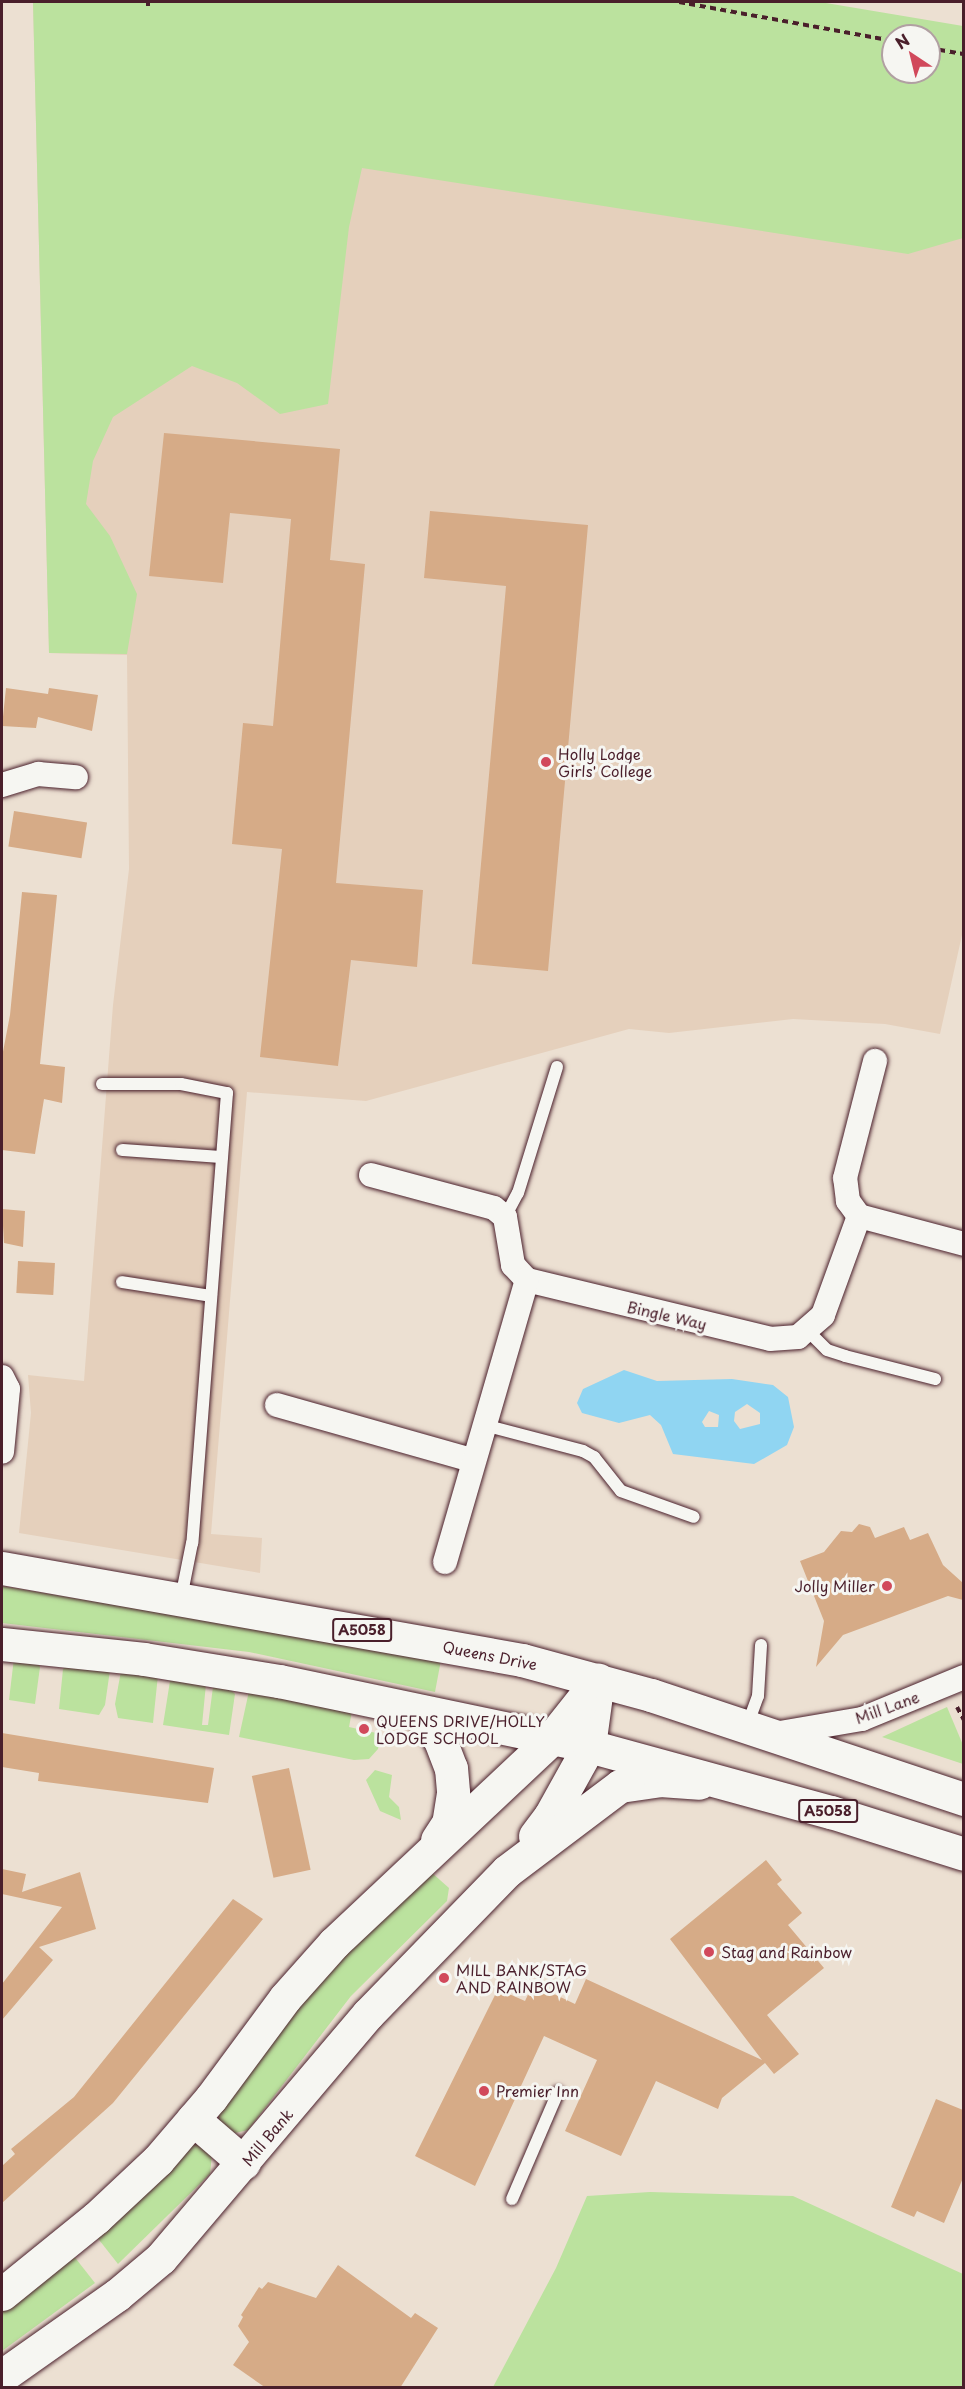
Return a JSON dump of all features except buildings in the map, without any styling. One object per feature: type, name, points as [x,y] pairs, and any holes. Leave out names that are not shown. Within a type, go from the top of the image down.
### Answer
[{"type":"main road","name":"Queens Drive","points":[[2,1568],[522,1660],[598,1680],[760,1730],[963,1799]]},
{"type":"main road","name":"A5058","points":[[2,1644],[167,1662],[279,1681],[589,1746],[719,1785],[831,1812],[963,1854]]},
{"type":"main road","points":[[2,2294],[96,2218],[158,2160],[193,2119],[292,1990],[334,1943],[551,1738],[598,1680]]},
{"type":"main road","name":"Mill Bank","points":[[2,2376],[117,2295],[161,2258],[244,2163],[368,2014],[507,1871],[550,1816],[589,1746],[598,1680]]},
{"type":"main road","points":[[419,1711],[448,1760],[453,1793],[447,1823],[426,1857]]},
{"type":"main road","name":"Mill Bank","points":[[507,1871],[620,1786],[660,1780],[719,1785]]},
{"type":"main road","points":[[193,2119],[244,2163]]},
{"type":"street","points":[[2,785],[38,774],[76,777]]},
{"type":"street","points":[[875,1061],[845,1178],[848,1201],[859,1216],[963,1244]]},
{"type":"street","points":[[371,1175],[477,1201],[504,1216],[513,1265],[527,1280],[472,1460],[445,1562]]},
{"type":"street","points":[[807,1330],[823,1315],[859,1216]]},
{"type":"street","name":"Bingle Way","points":[[527,1280],[770,1339],[798,1337],[807,1330]]},
{"type":"street","points":[[2,1377],[8,1389],[2,1452]]},
{"type":"street","points":[[277,1405],[472,1460]]},
{"type":"street","name":"Mill Lane","points":[[760,1730],[862,1719],[963,1677]]},
{"type":"lane","points":[[504,1216],[518,1193],[557,1067]]},
{"type":"lane","points":[[102,1084],[181,1084],[227,1093],[192,1543],[181,1598]]},
{"type":"lane","points":[[122,1150],[222,1157]]},
{"type":"lane","points":[[122,1282],[211,1296]]},
{"type":"lane","points":[[807,1330],[827,1350],[935,1379]]},
{"type":"lane","points":[[484,1425],[582,1451],[594,1457],[612,1485],[621,1491],[694,1517]]},
{"type":"lane","points":[[760,1730],[758,1695],[761,1645]]},
{"type":"lane","points":[[512,2199],[558,2092]]},
{"type":"path","points":[[678,2],[881,39]]},
{"type":"path","points":[[941,50],[963,54]]},
{"type":"path","points":[[955,1704],[963,1720]]},
{"type":"shaded area","name":"Holly Lodge Girls' College","points":[[33,2],[881,71],[881,84],[941,84],[941,73],[963,74],[964,926],[940,1034],[885,1024],[793,1019],[669,1033],[629,1029],[366,1101],[247,1092],[211,1534],[262,1538],[260,1573],[19,1533],[31,1413],[28,1375],[84,1381],[113,1005],[129,869],[127,655],[49,653]]},
{"type":"green space","points":[[33,2],[820,2],[963,26],[963,238],[908,254],[362,168],[349,227],[328,404],[280,414],[237,383],[192,366],[113,417],[93,461],[86,504],[110,536],[137,594],[127,654],[49,653]]},
{"type":"green space","points":[[2,1586],[441,1660],[435,1692],[249,1652],[2,1623]]},
{"type":"green space","points":[[14,1658],[37,1661],[40,1667],[35,1704],[9,1700]]},
{"type":"green space","points":[[67,1665],[110,1670],[105,1705],[99,1715],[59,1709],[63,1669]]},
{"type":"green space","points":[[121,1671],[158,1675],[153,1723],[118,1718],[115,1704]]},
{"type":"green space","points":[[174,1677],[206,1684],[202,1725],[208,1725],[213,1687],[230,1689],[235,1694],[229,1735],[163,1725],[170,1681]]},
{"type":"green space","points":[[249,1691],[352,1711],[349,1727],[381,1734],[378,1749],[369,1759],[354,1760],[239,1737]]},
{"type":"green space","points":[[947,1707],[963,1745],[963,1764],[882,1737]]},
{"type":"green space","points":[[375,1770],[392,1775],[389,1797],[399,1807],[401,1820],[380,1811],[366,1780]]},
{"type":"green space","points":[[431,1872],[449,1888],[447,1901],[351,1996],[248,2130],[231,2134],[219,2122],[219,2110],[325,1972]]},
{"type":"green space","points":[[196,2144],[212,2154],[210,2174],[118,2264],[96,2236],[189,2146]]},
{"type":"green space","points":[[650,2192],[793,2196],[963,2274],[963,2387],[493,2387],[556,2268],[587,2196]]},
{"type":"green space","points":[[73,2255],[95,2283],[2,2351],[2,2308]]},
{"type":"water","points":[[624,1370],[657,1381],[732,1379],[773,1385],[788,1397],[794,1427],[787,1445],[754,1464],[673,1454],[661,1425],[650,1415],[619,1423],[582,1413],[577,1403],[583,1389]],"holes":[[[747,1404],[760,1413],[760,1424],[740,1429],[734,1421],[735,1412]],[[709,1411],[719,1415],[718,1427],[705,1427],[702,1422]]]},
{"type":"place","name":"Holly Lodge Girls' College","points":[[546,762]]},
{"type":"place","name":"Jolly Miller","points":[[887,1586]]},
{"type":"place","name":"QUEENS DRIVE/HOLLY LODGE SCHOOL","points":[[364,1729]]},
{"type":"place","name":"Stag and Rainbow","points":[[709,1952]]},
{"type":"place","name":"MILL BANK/STAG AND RAINBOW","points":[[444,1978]]},
{"type":"place","name":"Premier Inn","points":[[484,2091]]}]
